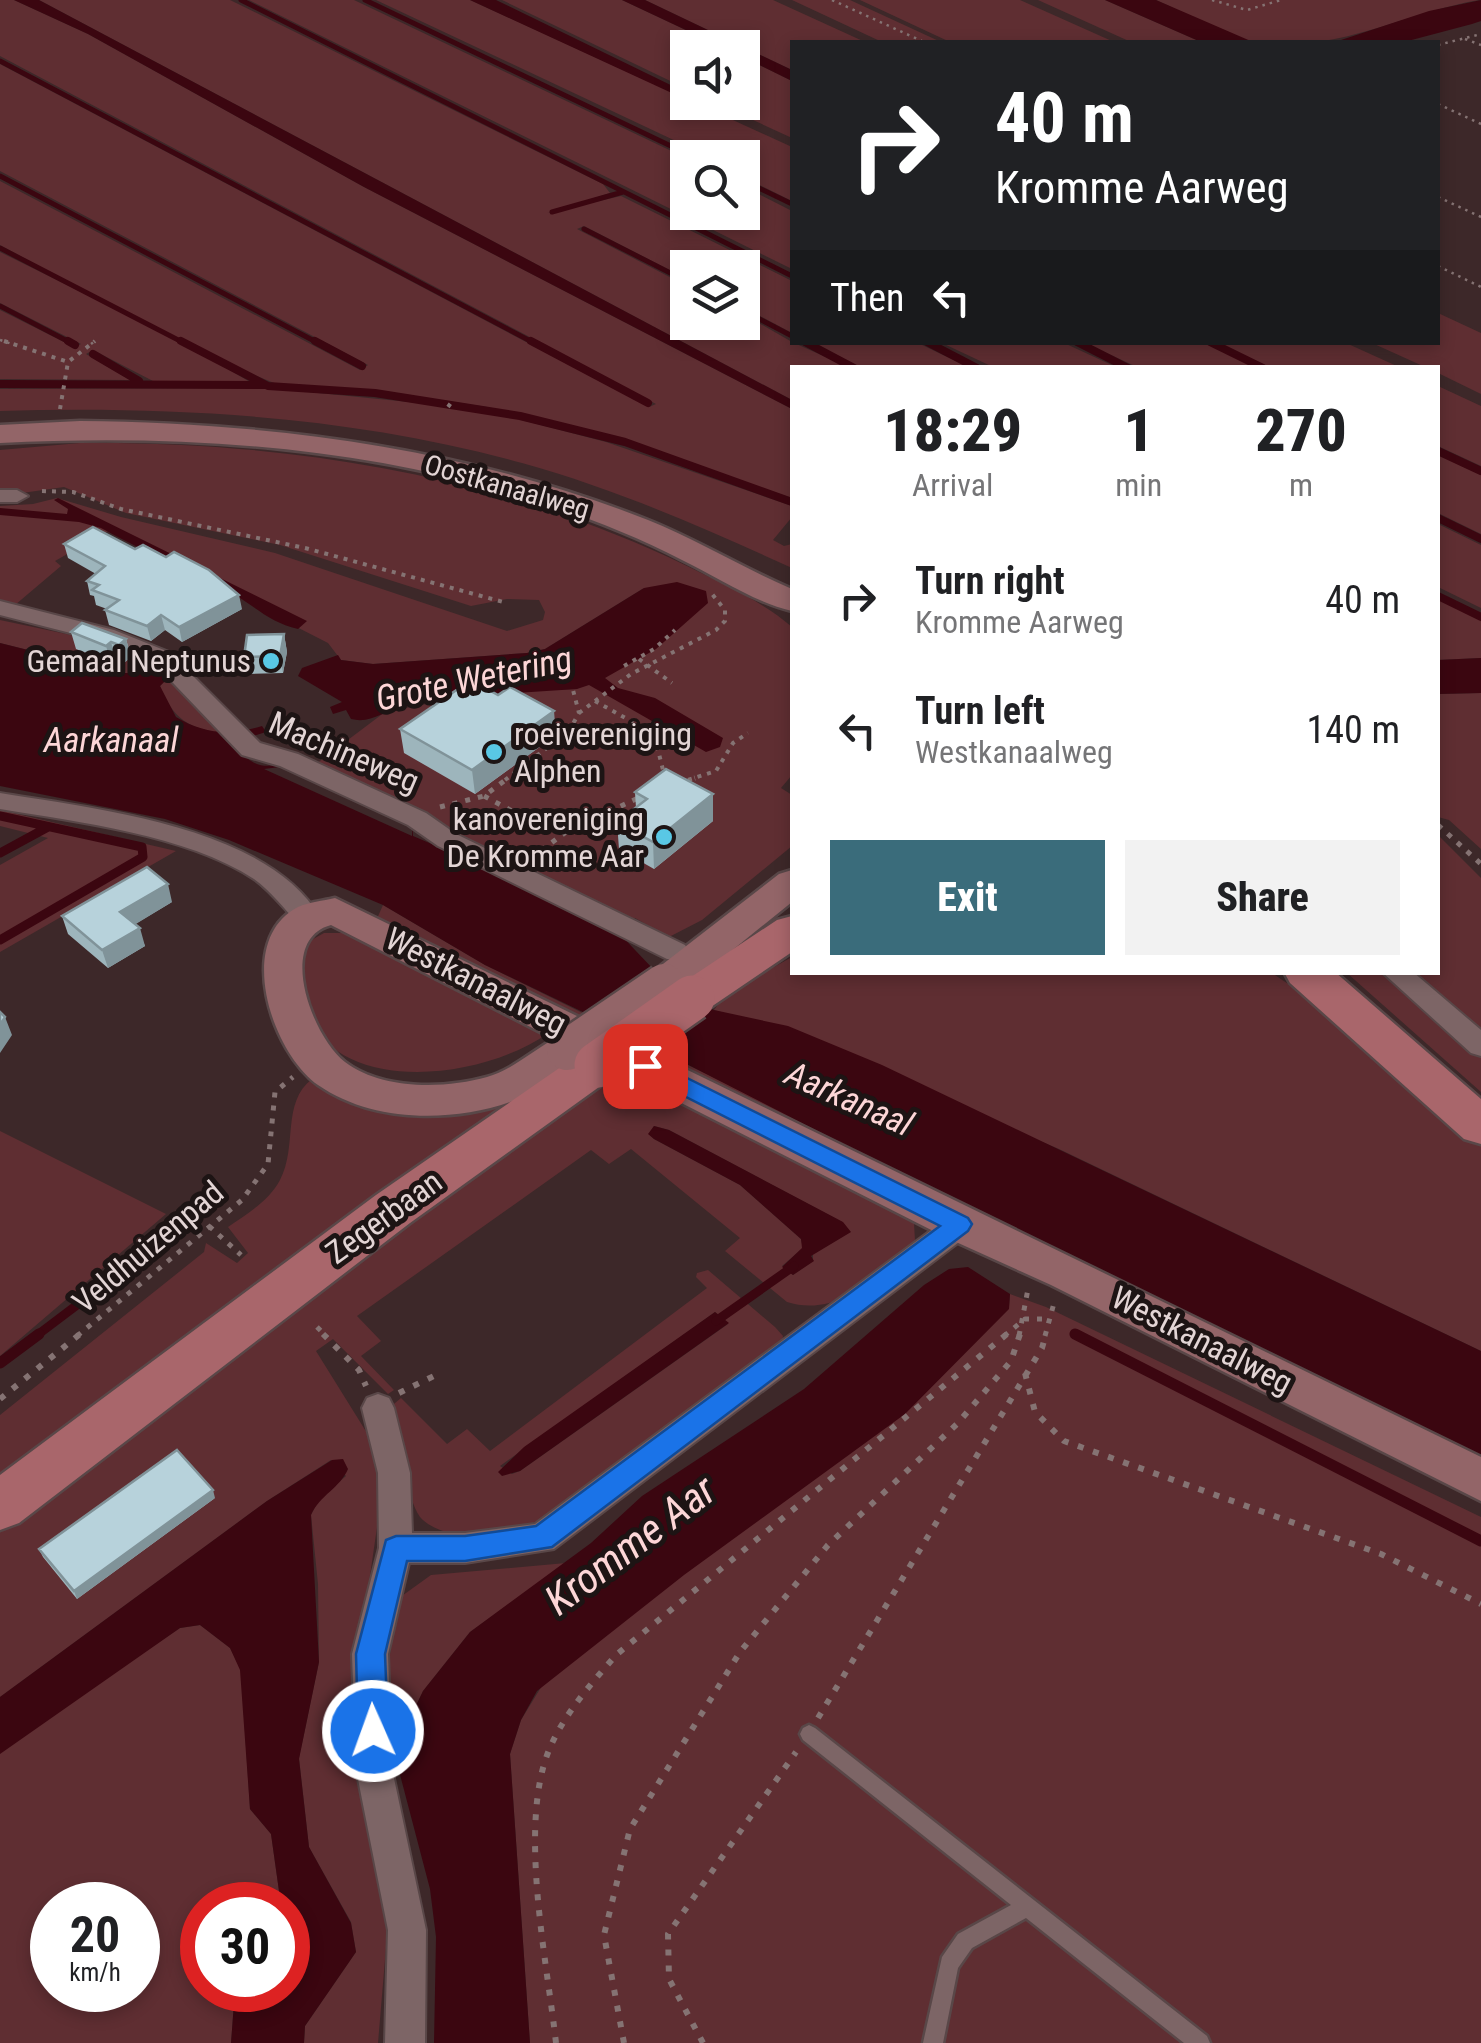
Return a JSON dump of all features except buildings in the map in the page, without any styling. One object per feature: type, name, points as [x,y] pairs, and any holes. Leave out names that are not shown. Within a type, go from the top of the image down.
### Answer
[{"type":"main road","name":"Zegerbaan","points":[[0,1506],[364,1231],[678,978],[787,932]]},
{"type":"main road","points":[[1283,975],[1362,1031],[1397,1050]]},
{"type":"main road","points":[[1310,975],[1481,1126]]},
{"type":"main road","points":[[1339,975],[1481,1102]]},
{"type":"street","name":"Oostkanaalweg","points":[[0,434],[134,430],[386,456],[517,486],[632,524],[779,595]]},
{"type":"street","name":"Oostkanaalweg","points":[[0,445],[232,438]]},
{"type":"street","name":"Machineweg","points":[[0,608],[106,635],[161,657],[251,750],[290,760],[412,816],[448,840],[512,872],[678,978]]},
{"type":"street","points":[[0,802],[100,820],[214,852],[262,872],[307,916],[286,942],[284,964],[296,1027],[314,1059]]},
{"type":"street","name":"Zegerbaan","points":[[678,978],[790,886]]},
{"type":"street","name":"Westkanaalweg","points":[[307,916],[335,911],[352,918],[1481,1480]]},
{"type":"street","points":[[1398,975],[1481,1046]]},
{"type":"street","name":"Zegerbaan","points":[[314,1059],[355,1086],[391,1097],[430,1101],[481,1094],[582,1058]]},
{"type":"street","points":[[396,1548],[465,1548],[542,1538],[960,1224]]},
{"type":"street","points":[[378,1408],[394,1473],[396,1548],[370,1654],[374,1769],[407,1930],[404,2043]]},
{"type":"lane","points":[[809,1734],[1200,2043]]},
{"type":"lane","points":[[933,2043],[950,1964],[965,1940],[1027,1907]]},
{"type":"path","points":[[832,0],[920,40]]},
{"type":"path","points":[[1212,0],[1231,10],[1262,12],[1281,0]]},
{"type":"path","points":[[1440,44],[1481,34]]},
{"type":"path","points":[[1461,37],[1481,45]]},
{"type":"path","points":[[1440,105],[1481,124]]},
{"type":"path","points":[[1440,198],[1481,217]]},
{"type":"path","points":[[1440,267],[1481,287]]},
{"type":"path","points":[[0,340],[68,362]]},
{"type":"path","points":[[65,389],[68,362],[95,341]]},
{"type":"path","points":[[448,407],[452,400]]},
{"type":"path","points":[[9,496],[66,488],[116,508],[327,554],[464,596],[508,603]]},
{"type":"path","points":[[412,816],[484,796],[569,732],[579,713],[612,687],[716,630],[725,621],[725,610],[712,594]]},
{"type":"path","points":[[624,666],[675,630]]},
{"type":"path","points":[[639,659],[672,683]]},
{"type":"path","points":[[573,690],[579,713]]},
{"type":"path","points":[[597,698],[654,734],[666,786],[716,771],[733,743],[748,733]]},
{"type":"path","points":[[512,872],[566,832],[650,792]]},
{"type":"path","points":[[484,796],[526,819]]},
{"type":"path","points":[[1440,826],[1481,864]]},
{"type":"path","name":"Veldhuizenpad","points":[[0,1398],[242,1200],[268,1164],[275,1092],[314,1059]]},
{"type":"path","points":[[208,1226],[240,1256]]},
{"type":"path","points":[[624,2043],[604,1935],[630,1828],[740,1652],[828,1545],[957,1424],[1011,1361],[1050,1265]]},
{"type":"path","points":[[703,2043],[667,1981],[662,1960],[668,1934],[809,1734],[1042,1348],[1048,1319],[1050,1265]]},
{"type":"path","points":[[556,2043],[536,1835],[544,1765],[579,1696],[616,1655],[1025,1319],[1048,1319]]},
{"type":"path","points":[[318,1327],[358,1370],[378,1408],[438,1374]]},
{"type":"path","points":[[1026,1373],[1035,1412],[1064,1442],[1381,1554],[1481,1604]]},
{"type":"shaded area","points":[[0,0],[14,0],[88,34],[364,187],[790,408],[790,497],[584,429],[487,407],[382,391],[274,383],[199,352],[250,382],[153,381],[93,350],[86,354],[130,380],[0,379],[0,310],[74,347],[81,344],[0,303],[0,252],[140,321],[0,245],[0,181],[360,370],[368,365],[0,171],[0,64],[649,407],[656,404],[0,56]]},
{"type":"shaded area","points":[[39,0],[230,0],[603,184],[610,193],[547,213],[621,196],[670,220],[670,230],[689,230],[730,250],[670,250],[670,270],[584,226],[577,229],[670,277],[670,335]]},
{"type":"shaded area","points":[[249,0],[354,0],[670,150],[670,209]]},
{"type":"shaded area","points":[[376,0],[470,0],[670,91],[670,120],[733,120],[790,146],[790,200],[760,185],[760,140],[674,140]]},
{"type":"shaded area","points":[[502,0],[622,0],[686,30],[670,30],[670,81]]},
{"type":"shaded area","points":[[645,0],[773,0],[861,40],[790,40],[790,69],[760,55],[760,30],[708,30]]},
{"type":"shaded area","points":[[792,0],[850,0],[937,40],[878,40]]},
{"type":"shaded area","points":[[860,0],[1020,0],[1110,40],[946,40]]},
{"type":"shaded area","points":[[1038,0],[1105,0],[1196,40],[1127,40]]},
{"type":"shaded area","points":[[1156,0],[1479,0],[1330,40],[1248,40]]},
{"type":"shaded area","points":[[760,65],[790,80],[790,137],[753,120],[760,120]]},
{"type":"shaded area","points":[[760,195],[790,210],[790,268],[713,230],[760,230]]},
{"type":"shaded area","points":[[760,265],[790,280],[790,332],[760,316]]},
{"type":"shaded area","points":[[1440,314],[1481,333],[1481,394],[1440,374],[1440,365],[1421,365],[1376,345],[1440,345]]},
{"type":"shaded area","points":[[760,324],[790,341],[790,345],[799,345],[844,365],[790,365],[790,399],[679,340],[760,340]]},
{"type":"shaded area","points":[[816,345],[922,345],[964,365],[857,365]]},
{"type":"shaded area","points":[[946,345],[1068,345],[1112,365],[989,365]]},
{"type":"shaded area","points":[[1089,345],[1210,345],[1253,365],[1133,365]]},
{"type":"shaded area","points":[[1221,345],[1350,345],[1395,365],[1266,365]]},
{"type":"shaded area","points":[[1440,387],[1481,406],[1481,466],[1440,447]]},
{"type":"shaded area","points":[[268,388],[439,405],[514,418],[606,442],[790,505],[790,519],[773,540],[790,544],[790,567],[626,497],[458,447],[394,434],[263,418],[132,410],[0,411],[0,389]]},
{"type":"shaded area","points":[[80,443],[158,444],[314,457],[391,470],[542,508],[687,566],[755,601],[790,626],[790,777],[781,788],[790,794],[790,848],[702,920],[669,937],[635,918],[629,922],[316,764],[385,712],[490,692],[577,689],[644,588],[545,649],[373,664],[341,660],[328,643],[108,531],[55,561],[61,566],[15,605],[0,601],[0,506],[57,498],[275,553],[507,631],[543,620],[545,612],[539,600],[507,599],[471,606],[280,545],[126,513],[64,487],[22,493],[0,488],[0,450]]},
{"type":"shaded area","points":[[1440,455],[1481,475],[1481,534],[1440,514]]},
{"type":"shaded area","points":[[1440,525],[1481,545],[1481,608],[1440,588]]},
{"type":"shaded area","points":[[1440,600],[1481,620],[1481,658],[1440,660]]},
{"type":"shaded area","points":[[0,620],[71,635],[166,671],[86,675],[59,672],[32,659],[28,650],[0,643]]},
{"type":"shaded area","points":[[170,676],[224,733],[201,729],[177,714],[160,686]]},
{"type":"shaded area","points":[[1481,693],[1481,849],[1449,820],[1440,818],[1440,694]]},
{"type":"shaded area","points":[[0,810],[176,851],[0,952],[0,865],[48,838],[0,826]]},
{"type":"shaded area","points":[[1440,837],[1481,878],[1481,1044],[1401,975],[1440,975]]},
{"type":"shaded area","points":[[383,905],[485,965],[747,1094],[989,1221],[375,923]]},
{"type":"shaded area","points":[[324,933],[349,933],[547,1034],[510,1054],[467,1067],[423,1072],[380,1068],[343,1055],[316,1030],[302,993],[306,943]]},
{"type":"shaded area","points":[[790,958],[790,975],[1275,975],[1331,1013],[1481,1140],[1481,1351],[1059,1149],[742,1018],[714,1010],[726,994]]},
{"type":"shaded area","points":[[1349,975],[1384,975],[1481,1057],[1481,1092]]},
{"type":"shaded area","points":[[620,1075],[904,1212],[914,1223],[915,1241],[889,1268],[858,1291],[823,1304],[787,1302],[725,1251],[740,1238],[631,1149],[609,1164],[591,1150],[357,1316],[381,1341],[361,1356],[394,1390],[388,1394],[333,1339],[316,1351],[367,1433],[383,1486],[356,1672],[354,1771],[378,1864],[388,1924],[378,2043],[304,2043],[305,2026],[356,1952],[351,1922],[309,1847],[299,1758],[319,1662],[318,1584],[311,1515],[319,1499],[346,1476],[331,1460],[267,1501],[0,1697],[0,1523],[574,1103]],"holes":[[[654,1126],[669,1130],[842,1222],[850,1232],[813,1254],[813,1261],[793,1275],[782,1266],[803,1248],[801,1239],[740,1185],[649,1134]]]},
{"type":"shaded area","points":[[312,1079],[527,1092],[0,1477],[0,1415],[204,1252],[206,1243],[237,1263],[248,1253],[228,1227],[264,1201],[280,1180],[296,1100]]},
{"type":"shaded area","points":[[0,1131],[166,1214],[0,1356]]},
{"type":"shaded area","points":[[708,1270],[775,1327],[783,1336],[782,1343],[580,1493],[531,1524],[499,1536],[480,1537],[446,1532],[420,1517],[406,1481],[389,1408],[401,1398],[447,1444],[467,1429],[490,1451],[707,1288],[696,1277]],"holes":[[[715,1312],[728,1324],[520,1471],[512,1474],[500,1466]]]},
{"type":"shaded area","points":[[1010,1294],[1046,1307],[1481,1517],[1481,2043],[530,2043],[510,1754],[521,1720],[570,1640],[1009,1306]]},
{"type":"shaded area","points":[[566,1563],[470,1632],[423,1691],[401,1737],[382,1704],[399,1598],[431,1575]]},
{"type":"shaded area","points":[[200,1625],[230,1648],[241,1670],[250,1809],[271,1834],[278,1882],[180,1882],[180,2012],[233,2012],[231,2043],[0,2043],[0,1749],[180,1628]]},
{"type":"water","points":[[14,0],[39,0],[670,335],[670,340],[679,340],[790,399],[790,408],[364,187],[88,34]]},
{"type":"water","points":[[470,0],[496,0],[670,85],[670,92]]},
{"type":"water","points":[[622,0],[645,0],[708,30],[686,30]]},
{"type":"water","points":[[1105,0],[1156,0],[1248,40],[1196,40]]},
{"type":"water","points":[[1481,0],[1481,21],[1472,24],[1412,40],[1341,40],[1429,11]]},
{"type":"water","points":[[760,55],[790,69],[790,80],[760,65]]},
{"type":"water","points":[[58,498],[307,621],[298,629],[277,622],[223,588],[101,528],[79,522],[0,515],[0,508],[67,514],[68,509],[54,500]]},
{"type":"water","name":"Grote Wetering","points":[[677,582],[706,591],[708,603],[656,649],[605,678],[618,688],[655,698],[723,738],[720,747],[706,752],[589,685],[425,703],[358,720],[351,719],[346,710],[333,714],[330,707],[342,702],[298,676],[302,668],[338,655],[341,660],[373,664],[545,649],[644,588]]},
{"type":"water","name":"Aarkanaal","points":[[0,643],[28,650],[32,659],[59,672],[86,675],[166,671],[170,676],[160,686],[176,717],[218,732],[262,726],[266,732],[247,738],[237,749],[254,763],[285,766],[324,782],[412,822],[413,836],[556,897],[616,930],[655,971],[647,977],[714,1010],[788,1026],[882,1065],[1481,1351],[1481,1469],[485,965],[383,905],[229,840],[165,819],[0,786]]},
{"type":"water","points":[[1481,658],[1481,693],[1440,694],[1440,660]]},
{"type":"water","points":[[654,1126],[669,1130],[843,1222],[851,1232],[811,1256],[814,1261],[793,1275],[782,1267],[802,1248],[801,1239],[740,1185],[654,1139],[648,1134]]},
{"type":"water","name":"Kromme Aar","points":[[968,1267],[1010,1294],[1009,1309],[905,1414],[684,1575],[537,1691],[521,1720],[510,1754],[530,2043],[434,2043],[436,1937],[430,1889],[398,1767],[401,1737],[423,1691],[470,1632],[591,1543],[642,1496],[804,1389],[924,1285],[949,1269]]},
{"type":"water","points":[[715,1312],[729,1323],[520,1471],[502,1476],[498,1472],[524,1447]]},
{"type":"water","points":[[343,1459],[348,1469],[311,1515],[319,1662],[299,1759],[309,1847],[351,1923],[356,1952],[305,2026],[304,2043],[231,2043],[233,2012],[310,2012],[310,1882],[278,1882],[271,1834],[250,1809],[240,1670],[230,1648],[200,1625],[180,1628],[0,1754],[0,1697],[267,1501],[332,1460]]},
{"type":"pier","points":[[288,766],[412,822],[412,836],[264,769]]},
{"type":"waterway","points":[[241,0],[790,275]]},
{"type":"waterway","points":[[365,0],[670,146]]},
{"type":"waterway","points":[[0,61],[536,344]]},
{"type":"waterway","points":[[0,176],[320,344]]},
{"type":"waterway","points":[[760,189],[790,203]]},
{"type":"waterway","points":[[552,212],[623,192]]},
{"type":"waterway","points":[[584,229],[670,273]]},
{"type":"waterway","points":[[0,248],[186,344]]},
{"type":"waterway","points":[[0,306],[73,344]]},
{"type":"waterway","points":[[760,319],[790,335]]},
{"type":"waterway","points":[[68,341],[75,345]]},
{"type":"waterway","points":[[181,341],[268,386],[375,393],[520,416],[625,442],[790,501]]},
{"type":"waterway","points":[[315,341],[362,366]]},
{"type":"waterway","points":[[531,341],[648,403]]},
{"type":"waterway","points":[[811,345],[848,365]]},
{"type":"waterway","points":[[933,345],[971,365]]},
{"type":"waterway","points":[[1083,345],[1122,365]]},
{"type":"waterway","points":[[1216,345],[1257,365]]},
{"type":"waterway","points":[[93,354],[139,381]]},
{"type":"waterway","points":[[0,384],[265,385]]},
{"type":"waterway","points":[[1440,452],[1481,471]]},
{"type":"waterway","points":[[1440,519],[1481,539]]},
{"type":"waterway","points":[[1440,597],[1481,617]]},
{"type":"waterway","points":[[0,816],[142,847],[143,857],[0,940]]},
{"type":"waterway","points":[[0,853],[48,827]]},
{"type":"waterway","points":[[36,1336],[163,1240]]},
{"type":"waterway","points":[[716,1321],[794,1266]]},
{"type":"waterway","points":[[0,1363],[39,1334]]},
{"type":"waterway","points":[[1079,1336],[1075,1334],[1481,1541]]},
{"type":"place","name":"Gemaal Neptunus","points":[[271,661]]},
{"type":"place","name":"roeivereniging Alphen","points":[[494,752]]},
{"type":"place","name":"kanovereniging De Kromme Aar","points":[[664,837]]},
{"type":"route","points":[[373,1731],[370,1654],[396,1548],[465,1548],[542,1538],[960,1224],[645,1066]]}]
